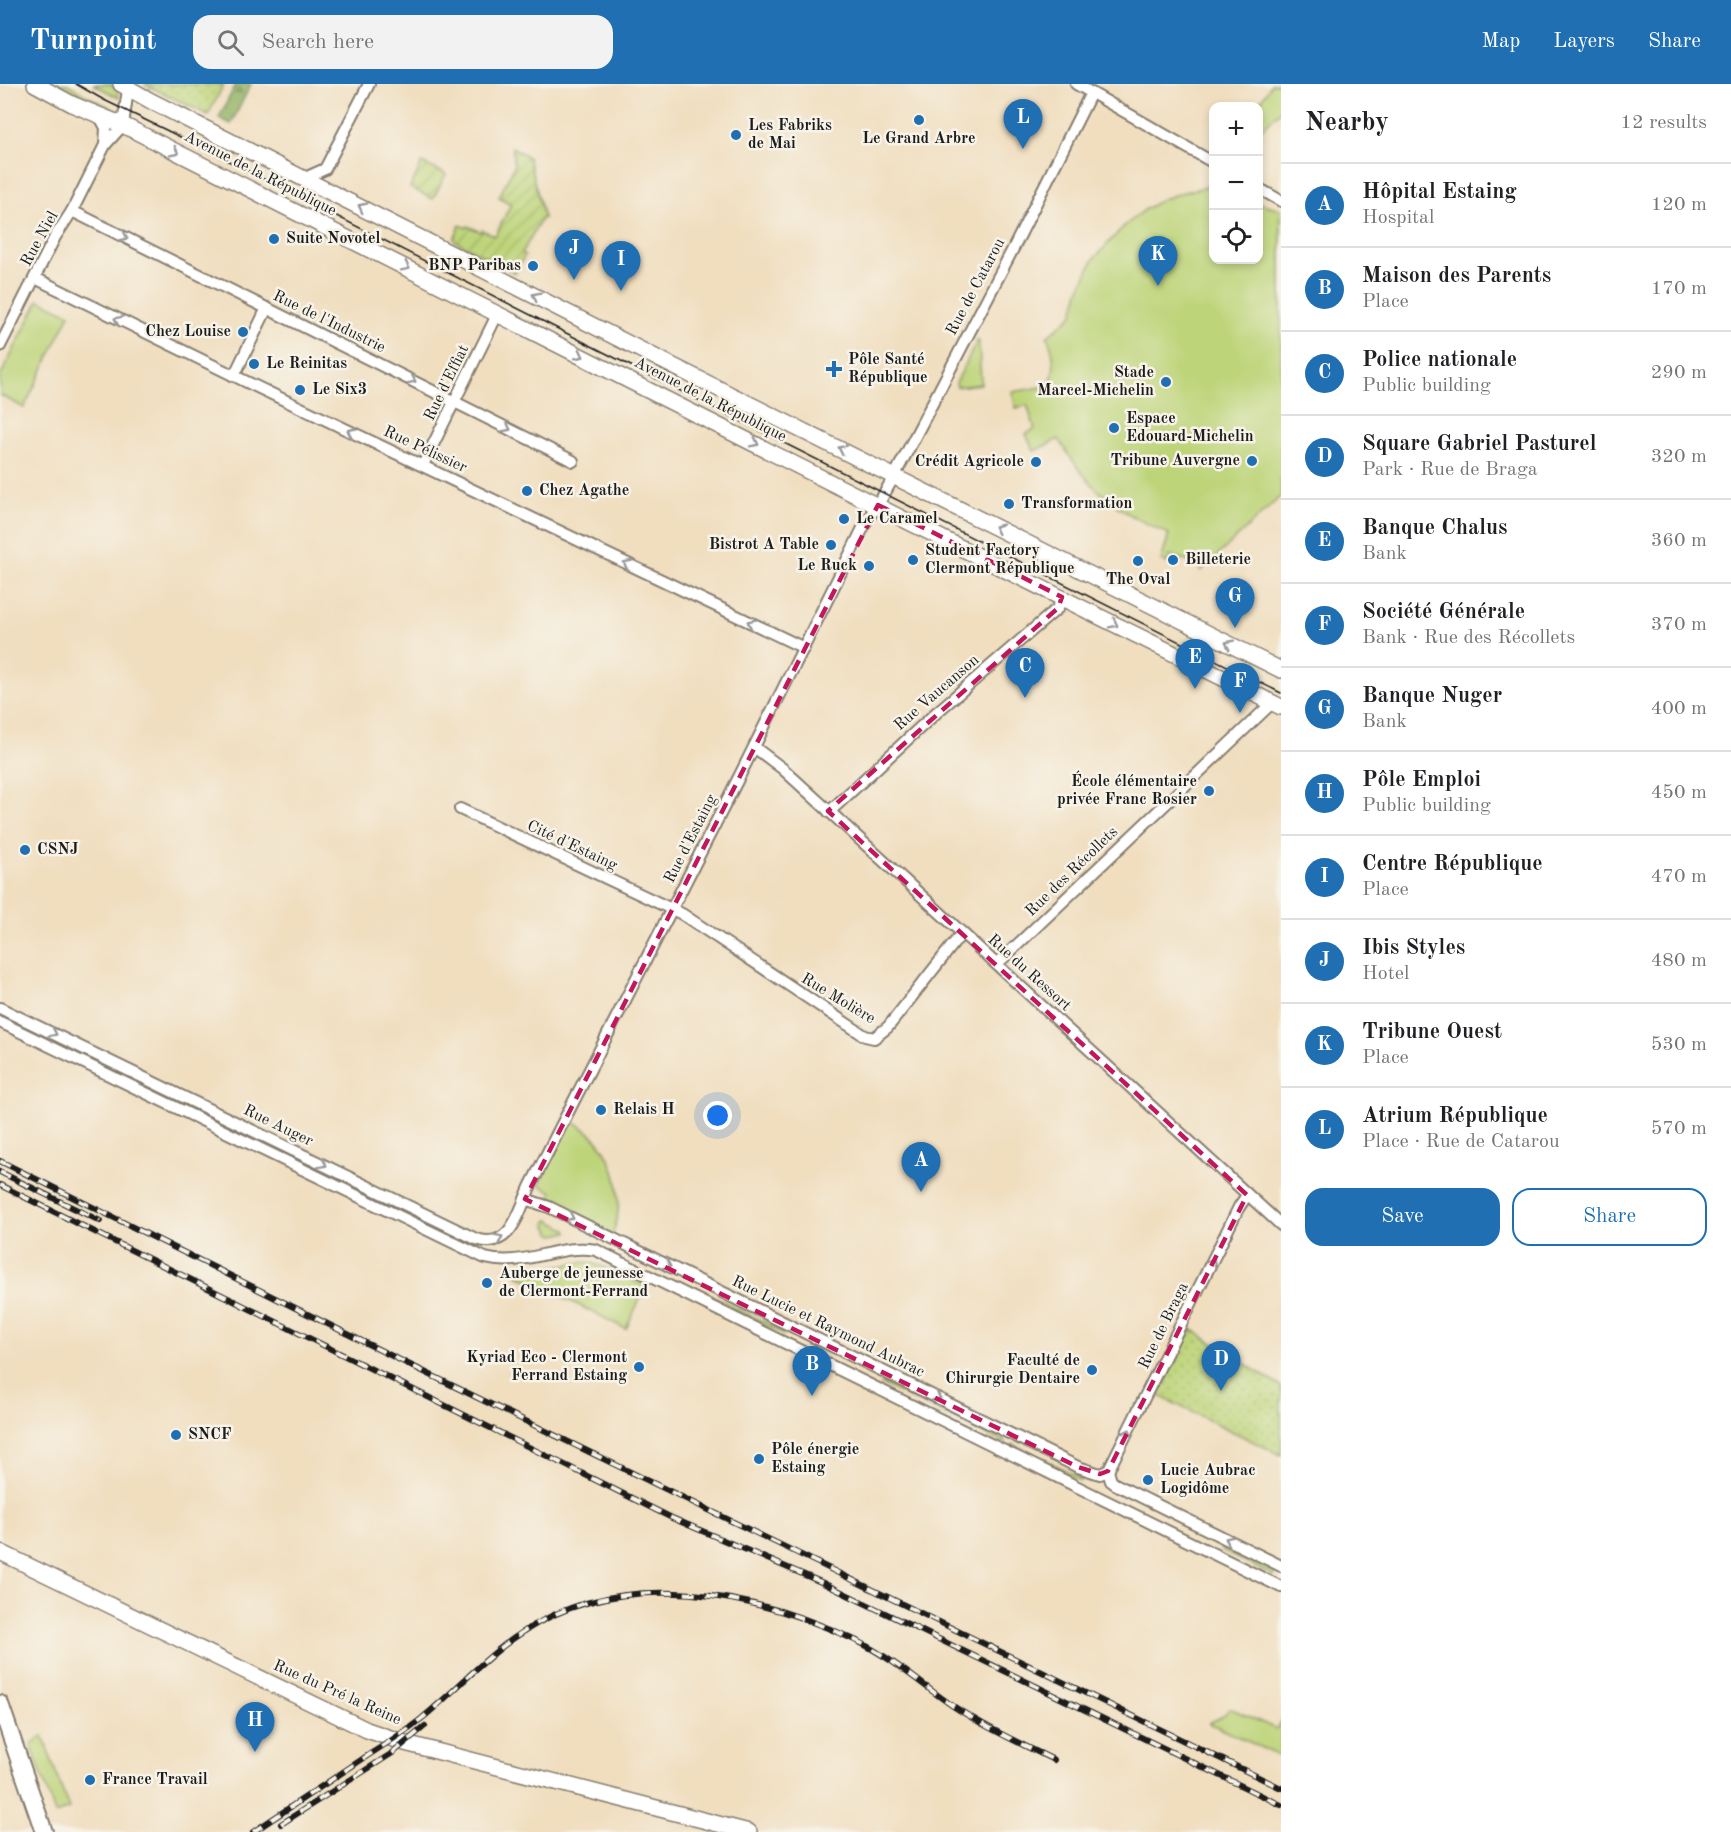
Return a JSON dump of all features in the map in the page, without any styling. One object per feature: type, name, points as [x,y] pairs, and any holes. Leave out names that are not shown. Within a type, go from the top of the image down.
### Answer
[{"type":"main road","name":"Avenue de la République","points":[[35,84],[74,105],[123,125],[498,313],[881,499],[1062,597],[1277,705]]},
{"type":"main road","name":"Avenue de la République","points":[[124,86],[637,348],[1281,670]]},
{"type":"main road","name":"Rue du Pré la Reine","points":[[0,1552],[367,1730],[405,1743],[749,1832]]},
{"type":"main road","points":[[0,1704],[44,1832]]},
{"type":"street","points":[[305,178],[325,169],[369,84]]},
{"type":"street","points":[[1076,84],[1209,160]]},
{"type":"street","name":"Avenue de la République","points":[[123,125],[124,86]]},
{"type":"street","name":"Rue de Catarou","points":[[881,499],[1014,247],[1091,93]]},
{"type":"street","points":[[99,115],[106,128],[105,145]]},
{"type":"street","name":"Rue Niel","points":[[0,346],[105,145],[123,125]]},
{"type":"street","points":[[325,169],[332,192]]},
{"type":"street","points":[[1263,191],[1281,201]]},
{"type":"street","name":"Rue de l'Industrie","points":[[72,211],[573,461]]},
{"type":"street","name":"Rue Pélissier","points":[[36,278],[234,376],[804,648]]},
{"type":"street","points":[[234,376],[267,308]]},
{"type":"street","name":"Rue d'Effiat","points":[[423,465],[498,313]]},
{"type":"street","name":"Rue d'Estaing","points":[[525,1199],[868,518],[881,499]]},
{"type":"street","name":"Rue Vaucanson","points":[[829,812],[937,712],[1058,608],[1062,597]]},
{"type":"street","name":"Rue des Récollets","points":[[998,964],[1277,705]]},
{"type":"street","name":"Rue du Ressort","points":[[754,747],[783,769],[998,964],[1281,1225]]},
{"type":"street","name":"Cité d'Estaing","points":[[460,809],[671,910]]},
{"type":"street","name":"Rue Molière","points":[[671,910],[690,920],[865,1036],[874,1038],[888,1027],[962,933]]},
{"type":"street","name":"Rue Auger","points":[[0,1008],[476,1239],[492,1242],[502,1238],[509,1232],[525,1199]]},
{"type":"street","points":[[0,1022],[485,1258],[509,1262],[570,1250],[596,1250],[1281,1587]]},
{"type":"street","name":"Rue de Braga","points":[[1108,1471],[1247,1195]]},
{"type":"street","name":"Rue Lucie et Raymond Aubrac","points":[[525,1199],[549,1207],[1078,1467],[1100,1474],[1108,1471]]},
{"type":"street","points":[[1108,1471],[1115,1484],[1281,1566]]},
{"type":"highlighted area","points":[[878,505],[1062,597],[1058,608],[828,811],[1247,1195],[1108,1471],[1100,1474],[1078,1467],[525,1199]]},
{"type":"green space","points":[[56,84],[68,84],[119,112],[118,118]]},
{"type":"green space","points":[[93,84],[111,84],[118,92],[119,98]]},
{"type":"green space","points":[[144,84],[224,84],[208,115]]},
{"type":"green space","points":[[236,84],[251,84],[231,124],[219,118]]},
{"type":"green space","points":[[1271,84],[1281,84],[1281,110],[1263,128],[1263,102],[1259,102]]},
{"type":"green space","points":[[512,147],[528,157],[544,218],[541,219],[522,253],[525,255],[515,273],[454,239],[460,225],[481,232],[482,230],[495,236],[511,204],[499,197],[514,166]]},
{"type":"green space","points":[[422,163],[446,174],[433,199],[410,188]]},
{"type":"green space","name":"Stade Marcel-Michelin","points":[[1209,186],[1209,264],[1263,264],[1263,204],[1281,209],[1281,496],[1201,571],[1194,563],[1169,556],[1167,563],[1161,561],[1169,534],[1134,517],[1105,497],[1081,472],[1059,439],[1034,451],[1026,434],[1035,429],[1027,405],[1016,408],[1012,392],[1048,386],[1053,375],[1054,362],[1047,337],[1073,314],[1079,291],[1093,260],[1123,227],[1144,210],[1180,193]]},
{"type":"green space","points":[[39,300],[70,314],[24,408],[0,395],[0,377]]},
{"type":"green space","points":[[979,341],[981,384],[957,387],[956,383]]},
{"type":"green space","points":[[571,1121],[598,1141],[614,1170],[618,1203],[617,1220],[612,1236],[552,1205],[554,1201],[549,1198],[551,1191],[539,1185]]},
{"type":"green space","points":[[549,1220],[568,1232],[552,1234],[546,1225]]},
{"type":"green space","points":[[588,1262],[646,1286],[626,1329],[516,1274]]},
{"type":"green space","points":[[703,1291],[785,1332],[784,1335],[701,1295]]},
{"type":"green space","points":[[1191,1329],[1281,1387],[1281,1455],[1159,1396]]},
{"type":"green space","points":[[882,1382],[902,1389],[1006,1441],[1005,1444],[881,1384]]},
{"type":"green space","points":[[1013,1444],[1082,1478],[1080,1481],[1012,1448]]},
{"type":"green space","points":[[1223,1547],[1275,1573],[1273,1576],[1221,1551]]},
{"type":"green space","points":[[1230,1708],[1276,1729],[1281,1720],[1281,1757],[1209,1723],[1223,1716]]},
{"type":"green space","points":[[43,1736],[69,1809],[55,1814],[31,1744]]},
{"type":"tram line","points":[[76,84],[1281,693]]},
{"type":"railway","points":[[0,1161],[406,1363],[1281,1788]]},
{"type":"railway","points":[[0,1172],[100,1221]]},
{"type":"railway","points":[[0,1185],[672,1518],[821,1582],[1281,1805]]},
{"type":"railway","points":[[253,1832],[414,1725],[483,1663],[523,1632],[562,1611],[603,1599],[646,1593],[690,1594],[733,1600],[777,1610],[818,1624],[870,1648],[965,1714],[1054,1760]]},
{"type":"railway","points":[[281,1824],[394,1752],[425,1726]]},
{"type":"place","name":"Le Grand Arbre","points":[[919,120]]},
{"type":"place","name":"Les Fabriks de Mai","points":[[736,135]]},
{"type":"place","name":"Atrium République","points":[[1023,149]]},
{"type":"place","name":"Suite Novotel","points":[[274,239]]},
{"type":"place","name":"BNP Paribas","points":[[533,266]]},
{"type":"place","name":"Ibis Styles","points":[[574,280]]},
{"type":"place","name":"Tribune Ouest","points":[[1158,286]]},
{"type":"place","name":"Centre République","points":[[621,291]]},
{"type":"place","name":"Chez Louise","points":[[243,332]]},
{"type":"place","name":"Le Reinitas","points":[[254,364]]},
{"type":"place","name":"Pôle Santé République","points":[[834,369]]},
{"type":"place","name":"Stade Marcel-Michelin","points":[[1166,382]]},
{"type":"place","name":"Le Six3","points":[[300,390]]},
{"type":"place","name":"Espace Edouard-Michelin","points":[[1114,428]]},
{"type":"place","name":"Tribune Auvergne","points":[[1252,461]]},
{"type":"place","name":"Crédit Agricole","points":[[1036,462]]},
{"type":"place","name":"Chez Agathe","points":[[527,491]]},
{"type":"place","name":"Transformation","points":[[1009,504]]},
{"type":"place","name":"Le Caramel","points":[[844,519]]},
{"type":"place","name":"Bistrot A Table","points":[[831,545]]},
{"type":"place","name":"Student Factory Clermont République","points":[[913,560]]},
{"type":"place","name":"Billeterie","points":[[1173,560]]},
{"type":"place","name":"The Oval","points":[[1138,561]]},
{"type":"place","name":"Le Ruck","points":[[869,566]]},
{"type":"place","name":"Banque Nuger","points":[[1235,628]]},
{"type":"place","name":"Banque Chalus","points":[[1195,689]]},
{"type":"place","name":"Police nationale","points":[[1025,698]]},
{"type":"place","name":"Société Générale","points":[[1240,713]]},
{"type":"place","name":"École élémentaire privée Franc Rosier","points":[[1209,791]]},
{"type":"place","name":"CSNJ","points":[[25,850]]},
{"type":"place","name":"Relais H","points":[[601,1110]]},
{"type":"place","name":"Hôpital Estaing","points":[[921,1192]]},
{"type":"place","name":"Auberge de jeunesse de Clermont-Ferrand","points":[[487,1283]]},
{"type":"place","name":"Kyriad Eco - Clermont Ferrand Estaing","points":[[639,1367]]},
{"type":"place","name":"Faculté de Chirurgie Dentaire","points":[[1092,1370]]},
{"type":"place","name":"Square Gabriel Pasturel","points":[[1221,1391]]},
{"type":"place","name":"Maison des Parents","points":[[812,1396]]},
{"type":"place","name":"SNCF","points":[[176,1435]]},
{"type":"place","name":"Pôle énergie Estaing","points":[[759,1459]]},
{"type":"place","name":"Lucie Aubrac Logidôme","points":[[1148,1480]]},
{"type":"place","name":"Pôle Emploi","points":[[255,1752]]},
{"type":"place","name":"France Travail","points":[[90,1780]]}]
